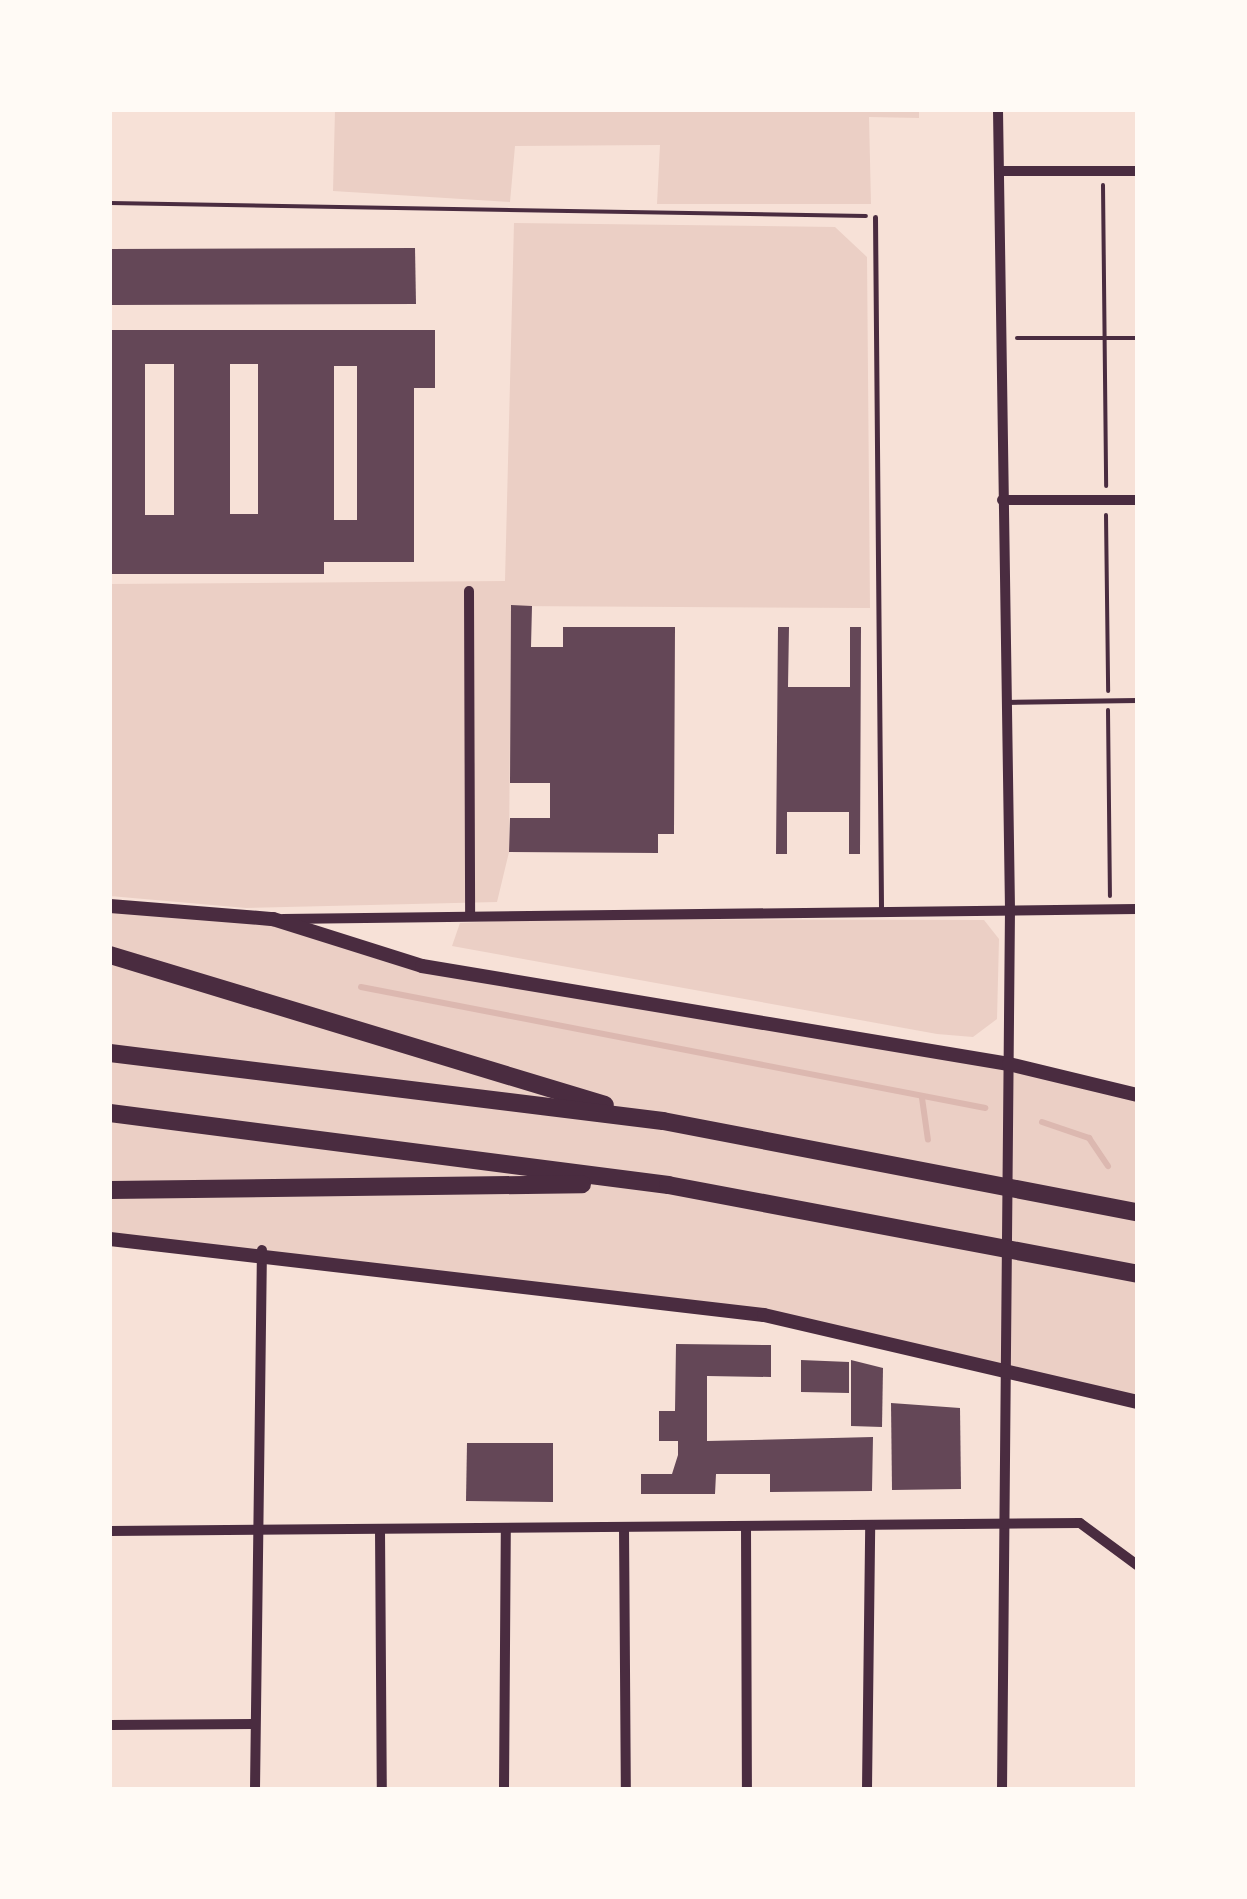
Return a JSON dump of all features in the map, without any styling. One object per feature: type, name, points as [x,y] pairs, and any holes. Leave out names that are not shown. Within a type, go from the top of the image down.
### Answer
[{"type":"highway","points":[[110,955],[663,1121]]},
{"type":"highway","points":[[110,1053],[663,1121],[1137,1212]]},
{"type":"highway","points":[[110,1114],[668,1186],[1046,1253],[1137,1274]]},
{"type":"highway","points":[[110,1190],[188,1183],[668,1186]]},
{"type":"main road","points":[[110,906],[273,919],[422,966],[1008,1064],[1137,1095]]},
{"type":"main road","points":[[110,1239],[262,1250],[764,1315],[1137,1402]]},
{"type":"street","points":[[998,110],[1010,909],[1002,1369],[1002,1789]]},
{"type":"street","points":[[999,171],[1137,171]]},
{"type":"street","points":[[1002,500],[1137,500]]},
{"type":"street","points":[[469,591],[470,916]]},
{"type":"street","points":[[273,919],[881,908],[1137,909]]},
{"type":"street","points":[[256,1789],[255,1532],[262,1250]]},
{"type":"street","points":[[110,1531],[1004,1523],[1090,1526],[1137,1565]]},
{"type":"street","points":[[867,1789],[870,1525]]},
{"type":"street","points":[[746,1526],[747,1789]]},
{"type":"street","points":[[624,1528],[626,1789]]},
{"type":"street","points":[[504,1789],[506,1529]]},
{"type":"street","points":[[380,1530],[382,1789]]},
{"type":"street","points":[[110,1725],[254,1724]]},
{"type":"lane","points":[[876,216],[881,908]]},
{"type":"lane","points":[[1005,702],[1137,700]]},
{"type":"path","points":[[1103,171],[1110,910]]},
{"type":"path","points":[[110,204],[876,216]]},
{"type":"path","points":[[1001,338],[1137,338]]},
{"type":"shaded area","points":[[335,110],[919,110],[919,118],[869,117],[871,204],[657,204],[660,145],[515,146],[510,202],[333,191]]},
{"type":"shaded area","points":[[514,223],[835,227],[867,257],[870,608],[511,606],[509,852],[497,902],[246,908],[110,896],[110,584],[505,581]]},
{"type":"shaded area","points":[[110,906],[273,919],[422,966],[1009,1064],[1137,1095],[1137,1402],[764,1315],[110,1239]]},
{"type":"shaded area","points":[[538,919],[984,920],[999,939],[997,1019],[973,1037],[937,1034],[452,946],[460,923]]},
{"type":"building","points":[[415,248],[416,304],[110,305],[110,249]]},
{"type":"building","points":[[110,330],[435,330],[435,388],[414,388],[414,562],[324,562],[324,574],[110,574]],"holes":[[[145,364],[174,364],[174,515],[145,515]],[[230,364],[258,364],[258,514],[230,514]],[[334,366],[357,366],[357,520],[334,520]]]},
{"type":"building","points":[[511,605],[532,606],[531,647],[563,647],[563,627],[675,627],[674,834],[658,834],[658,853],[509,852],[510,818],[550,818],[550,783],[510,783]]},
{"type":"building","points":[[778,627],[789,627],[788,687],[850,687],[850,627],[861,627],[860,854],[849,854],[849,812],[787,812],[787,854],[776,854]]},
{"type":"building","points":[[676,1344],[771,1345],[771,1377],[707,1376],[707,1441],[873,1437],[872,1491],[770,1492],[770,1474],[716,1474],[715,1494],[641,1494],[641,1474],[672,1474],[678,1455],[678,1441],[659,1441],[659,1411],[675,1411]]},
{"type":"building","points":[[801,1360],[849,1362],[849,1393],[801,1392]]},
{"type":"building","points":[[851,1360],[883,1368],[882,1427],[851,1426]]},
{"type":"building","points":[[891,1403],[960,1408],[961,1489],[892,1490]]},
{"type":"building","points":[[467,1443],[553,1443],[553,1502],[466,1501]]},
{"type":"waterway","points":[[361,987],[985,1108]]},
{"type":"waterway","points":[[922,1098],[928,1140]]},
{"type":"waterway","points":[[1042,1122],[1089,1138],[1108,1166]]}]
